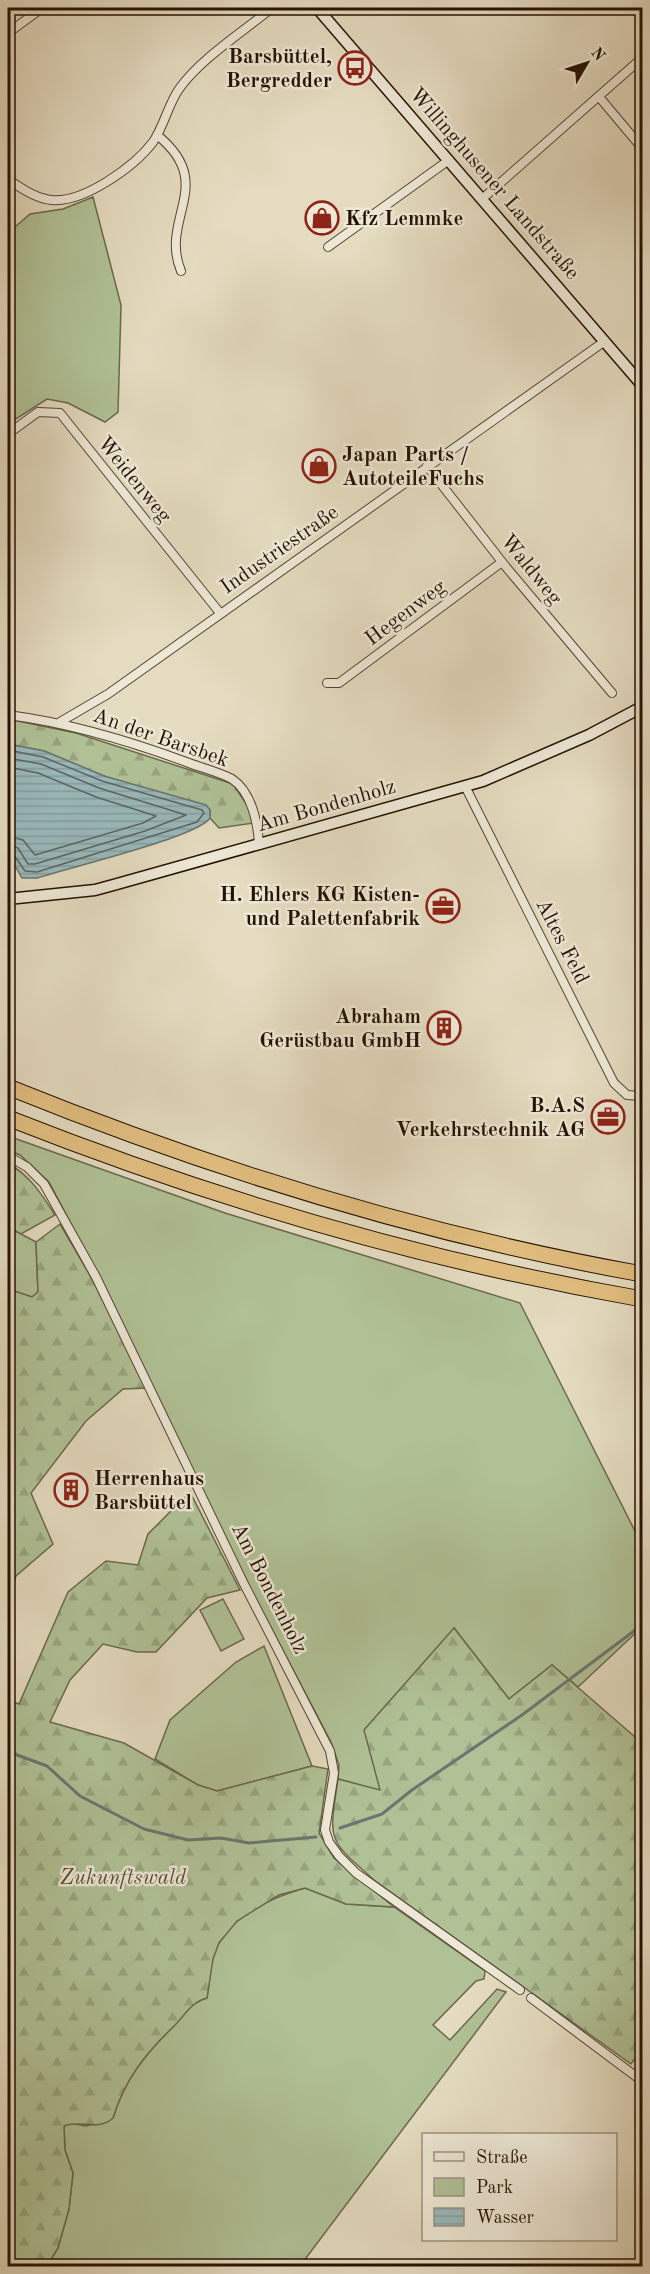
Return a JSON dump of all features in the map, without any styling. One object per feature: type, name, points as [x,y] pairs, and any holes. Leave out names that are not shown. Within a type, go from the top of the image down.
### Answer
[{"type":"highway","points":[[8,1087],[202,1161],[310,1195],[488,1243],[642,1274]]},
{"type":"highway","points":[[8,1118],[121,1162],[313,1223],[421,1252],[642,1299]]},
{"type":"main road","name":"Willinghusener Landstraße","points":[[317,8],[642,385]]},
{"type":"main road","name":"Am Bondenholz","points":[[8,899],[95,890],[465,786],[542,757],[642,707]]},
{"type":"street","points":[[8,33],[42,8]]},
{"type":"street","points":[[8,178],[20,188],[52,201],[96,189],[142,153],[158,135],[180,88],[203,65],[272,8]]},
{"type":"street","points":[[482,199],[600,98],[642,58]]},
{"type":"street","points":[[600,98],[642,148]]},
{"type":"street","points":[[158,135],[184,164],[187,180],[176,246],[177,261],[182,271]]},
{"type":"street","points":[[328,248],[449,160]]},
{"type":"street","name":"Industriestraße","points":[[60,722],[108,694],[605,341]]},
{"type":"street","name":"Weidenweg","points":[[8,434],[38,411],[60,413],[220,614]]},
{"type":"street","name":"Waldweg","points":[[427,466],[502,562],[612,693]]},
{"type":"street","name":"Hegenweg","points":[[327,683],[339,683],[502,562]]},
{"type":"street","name":"An der Barsbek","points":[[8,715],[60,722],[155,750],[233,780],[249,801],[257,820],[259,845]]},
{"type":"street","name":"Altes Feld","points":[[465,786],[614,1083],[627,1095],[642,1095]]},
{"type":"street","name":"Am Bondenholz","points":[[8,1156],[27,1167],[44,1184],[96,1277],[243,1582],[326,1743],[334,1773],[332,1797],[325,1820],[329,1842],[356,1873],[520,1990]]},
{"type":"street","points":[[531,1998],[642,2081]]},
{"type":"green space","points":[[93,197],[121,305],[118,412],[105,422],[68,403],[47,399],[8,424],[8,233],[30,214],[63,209]]},
{"type":"green space","points":[[8,719],[76,733],[233,784],[247,805],[254,823],[219,828],[210,818],[210,810],[104,776],[44,751],[8,744]]},
{"type":"green space","points":[[8,1136],[225,1213],[520,1303],[642,1545],[642,1627],[578,1687],[552,1665],[509,1699],[454,1628],[380,1791],[338,1779],[339,1765],[331,1742],[246,1580],[98,1275],[49,1182],[20,1155],[8,1150]]},
{"type":"green space","points":[[8,1163],[29,1179],[55,1215],[21,1234],[8,1227]]},
{"type":"green space","points":[[60,1224],[91,1277],[147,1388],[123,1389],[86,1421],[31,1493],[53,1544],[16,1576],[8,1599],[8,1289],[32,1297],[38,1292],[36,1242]]},
{"type":"green space","points":[[8,1227],[36,1242],[38,1292],[32,1297],[8,1289]]},
{"type":"green space","name":"Zukunftswald","points":[[190,1492],[240,1590],[207,1598],[156,1652],[137,1652],[103,1644],[70,1680],[50,1722],[124,1743],[198,1785],[217,1791],[312,1766],[328,1769],[319,1833],[334,1858],[394,1907],[346,1904],[305,1888],[279,1895],[237,1921],[219,1943],[213,1959],[207,1998],[191,2007],[144,2058],[129,2080],[113,2118],[95,2125],[70,2124],[64,2126],[65,2150],[73,2173],[69,2209],[58,2248],[47,2266],[8,2266],[8,1700],[19,1704],[68,1592],[106,1561],[138,1565],[148,1534]]},
{"type":"green space","points":[[223,1599],[244,1639],[221,1651],[200,1610]]},
{"type":"green space","points":[[454,1628],[509,1699],[552,1665],[642,1743],[642,2048],[631,2064],[374,1880],[347,1855],[335,1837],[333,1815],[338,1779],[380,1790],[364,1730]]},
{"type":"green space","points":[[264,1646],[312,1766],[217,1791],[198,1785],[155,1759],[170,1720],[236,1662]]},
{"type":"green space","points":[[305,1888],[346,1904],[394,1907],[485,1971],[484,1979],[476,1981],[433,2025],[450,2040],[497,1989],[506,1992],[300,2266],[47,2266],[58,2248],[69,2209],[73,2173],[65,2150],[64,2126],[69,2123],[86,2126],[113,2118],[129,2080],[144,2058],[191,2007],[207,1998],[214,1956],[226,1932],[245,1915],[268,1901]]},
{"type":"water","points":[[8,744],[44,751],[104,776],[206,805],[210,810],[210,818],[200,826],[158,843],[37,878],[22,878],[8,853]]},
{"type":"waterway","points":[[340,1828],[382,1814],[412,1790],[522,1715],[642,1625]]},
{"type":"waterway","points":[[8,1748],[17,1755],[47,1766],[80,1796],[144,1829],[188,1840],[221,1838],[249,1843],[316,1837]]},
{"type":"place","name":"Barsbüttel, Bergredder","points":[[355,68]]},
{"type":"place","name":"Kfz Lemmke","points":[[322,218]]},
{"type":"place","name":"Japan Parts / AutoteileFuchs","points":[[319,466]]},
{"type":"place","name":"H. Ehlers KG Kisten- und Palettenfabrik","points":[[443,906]]},
{"type":"place","name":"Abraham Gerüstbau GmbH","points":[[444,1028]]},
{"type":"place","name":"B.A.S Verkehrstechnik AG","points":[[608,1117]]},
{"type":"place","name":"Herrenhaus Barsbüttel","points":[[71,1490]]}]
